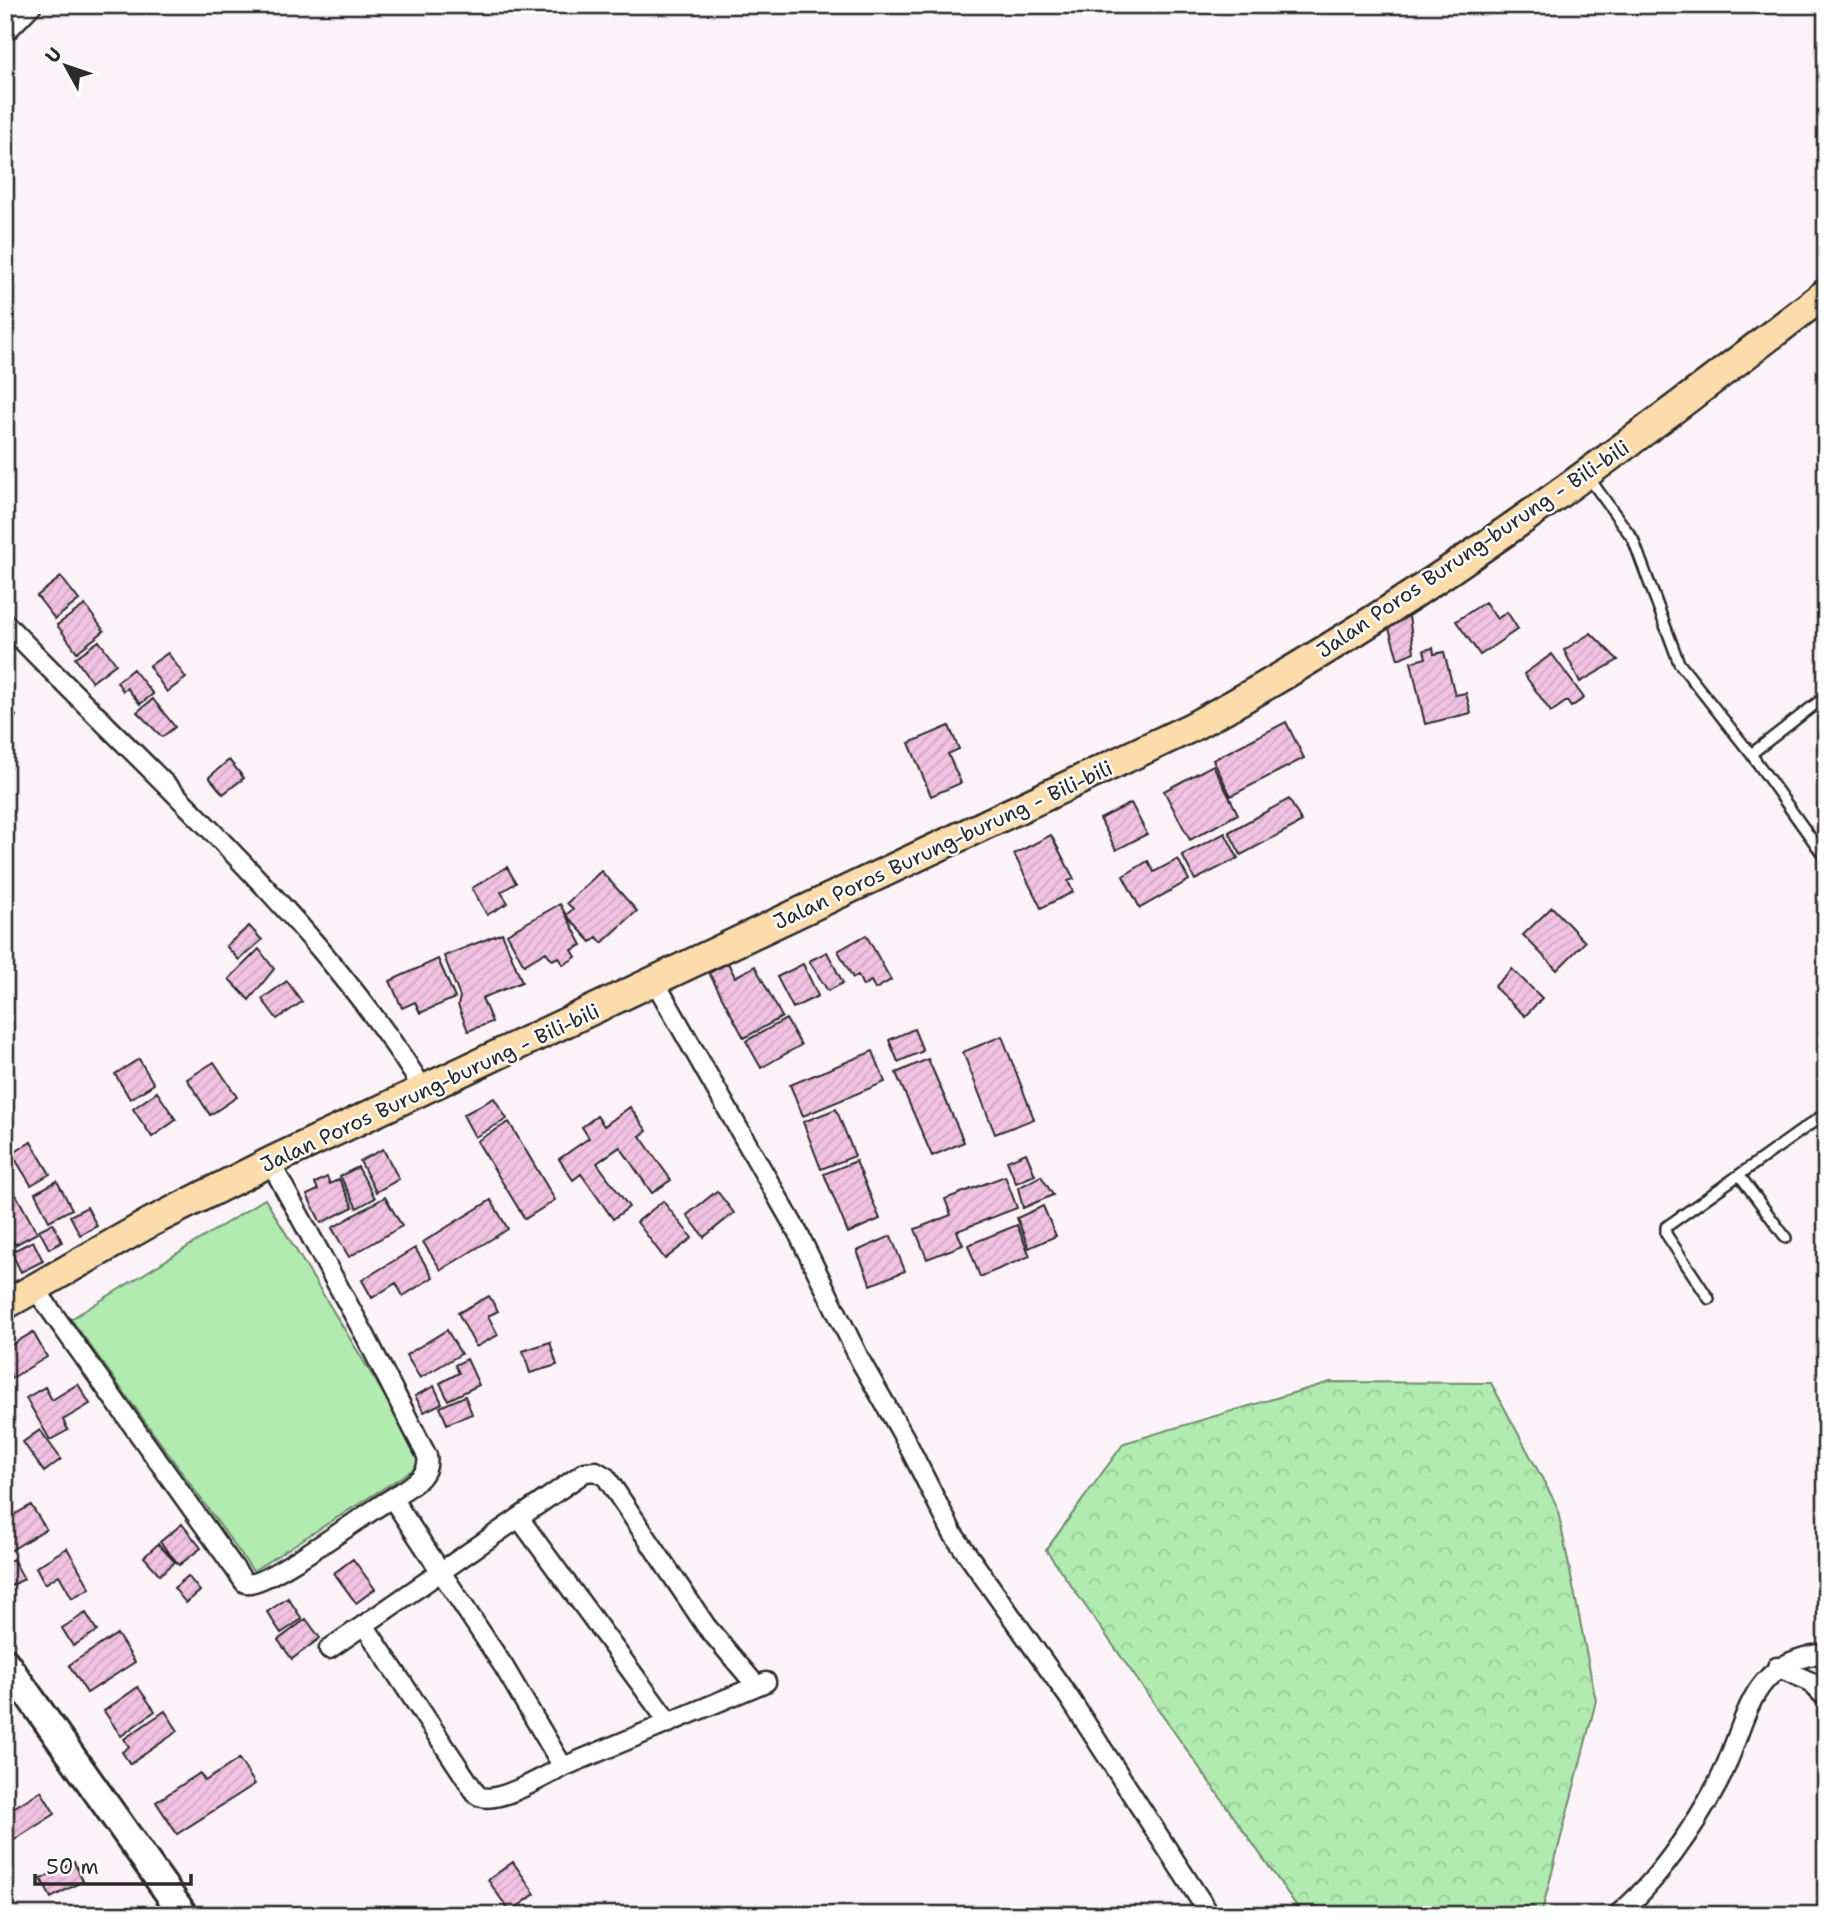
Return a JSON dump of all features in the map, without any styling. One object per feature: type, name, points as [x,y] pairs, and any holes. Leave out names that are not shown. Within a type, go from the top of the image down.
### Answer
[{"type":"main road","name":"Jalan Poros Burung-burung - Bili-bili","points":[[5,1305],[151,1222],[270,1162],[1190,728],[1249,696],[1360,631],[1586,474],[1826,293]]},
{"type":"main road","points":[[5,1662],[184,1915]]},
{"type":"street","points":[[5,33],[32,5]]},
{"type":"street","points":[[5,623],[266,886],[364,1003],[402,1053],[424,1091]]},
{"type":"street","points":[[655,982],[792,1221],[861,1362],[904,1437],[953,1534],[1070,1699],[1210,1915]]},
{"type":"street","points":[[34,1287],[245,1583],[257,1584],[284,1569],[423,1476],[428,1464],[427,1456],[366,1337],[270,1162]]},
{"type":"street","points":[[329,1649],[585,1472],[596,1471],[606,1477],[706,1626],[761,1683],[489,1799],[477,1795],[364,1625]]},
{"type":"street","points":[[391,1498],[504,1667],[563,1767]]},
{"type":"street","points":[[519,1518],[669,1723]]},
{"type":"street","points":[[1617,1915],[1661,1868],[1703,1806],[1731,1754],[1743,1715],[1758,1688],[1777,1667],[1799,1657],[1826,1653]]},
{"type":"street","points":[[1777,1667],[1809,1681],[1826,1698]]},
{"type":"lane","points":[[1586,474],[1633,540],[1679,663],[1751,754],[1826,859]]},
{"type":"lane","points":[[1751,754],[1826,696]]},
{"type":"lane","points":[[1709,1299],[1666,1234],[1665,1227],[1822,1116],[1826,1128]]},
{"type":"lane","points":[[1740,1176],[1786,1238]]},
{"type":"green space","points":[[265,1199],[425,1462],[253,1571],[71,1319]]},
{"type":"green space","points":[[1330,1382],[1491,1383],[1557,1506],[1596,1701],[1541,1915],[1303,1915],[1046,1550],[1124,1443]]},
{"type":"building","points":[[61,577],[79,600],[55,619],[37,596]]},
{"type":"building","points":[[1485,602],[1497,619],[1507,612],[1518,629],[1480,655],[1456,621]]},
{"type":"building","points":[[85,605],[104,631],[77,652],[57,625]]},
{"type":"building","points":[[1408,609],[1414,652],[1398,659],[1387,622]]},
{"type":"building","points":[[1591,633],[1618,660],[1580,682],[1564,650]]},
{"type":"building","points":[[99,641],[116,664],[92,682],[75,658]]},
{"type":"building","points":[[1433,648],[1434,654],[1444,652],[1455,695],[1466,693],[1471,713],[1425,724],[1411,662],[1426,658],[1424,650]]},
{"type":"building","points":[[168,653],[186,678],[167,692],[149,666]]},
{"type":"building","points":[[1552,654],[1584,698],[1571,707],[1567,701],[1551,712],[1524,674]]},
{"type":"building","points":[[133,669],[153,694],[140,704],[127,688],[123,691],[117,682]]},
{"type":"building","points":[[153,699],[175,727],[162,737],[137,712]]},
{"type":"building","points":[[5,705],[16,716],[5,726]]},
{"type":"building","points":[[1286,722],[1304,758],[1231,796],[1213,760]]},
{"type":"building","points":[[949,726],[959,749],[948,754],[961,783],[931,796],[909,743]]},
{"type":"building","points":[[229,760],[244,778],[223,794],[209,777]]},
{"type":"building","points":[[1213,765],[1238,814],[1190,840],[1164,791]]},
{"type":"building","points":[[1289,799],[1302,822],[1241,855],[1229,832]]},
{"type":"building","points":[[1131,803],[1147,834],[1116,850],[1100,819]]},
{"type":"building","points":[[1225,833],[1238,858],[1195,880],[1182,855]]},
{"type":"building","points":[[1051,835],[1074,879],[1068,881],[1073,892],[1041,908],[1014,854]]},
{"type":"building","points":[[1178,859],[1189,880],[1140,908],[1123,876],[1148,861],[1154,872]]},
{"type":"building","points":[[507,867],[516,883],[501,892],[508,903],[487,915],[472,888]]},
{"type":"building","points":[[601,871],[637,911],[602,943],[597,937],[591,942],[566,915],[573,909],[567,903]]},
{"type":"building","points":[[560,904],[582,945],[572,950],[576,957],[563,965],[559,957],[552,960],[546,952],[524,965],[507,934]]},
{"type":"building","points":[[1552,907],[1585,942],[1557,970],[1523,935]]},
{"type":"building","points":[[249,926],[262,940],[239,960],[226,946]]},
{"type":"building","points":[[502,933],[522,982],[482,998],[492,1022],[468,1031],[458,1005],[460,997],[444,956]]},
{"type":"building","points":[[866,935],[891,980],[875,989],[871,981],[863,986],[858,975],[853,978],[838,951]]},
{"type":"building","points":[[259,949],[274,969],[249,1000],[229,979]]},
{"type":"building","points":[[827,952],[843,983],[828,991],[809,961]]},
{"type":"building","points":[[438,959],[455,998],[420,1013],[415,1002],[402,1008],[390,981]]},
{"type":"building","points":[[728,963],[735,977],[755,966],[782,1017],[744,1038],[709,973]]},
{"type":"building","points":[[803,964],[818,996],[793,1008],[777,977]]},
{"type":"building","points":[[1512,969],[1542,998],[1525,1016],[1494,987]]},
{"type":"building","points":[[287,981],[302,1002],[277,1019],[262,999]]},
{"type":"building","points":[[786,1019],[801,1045],[761,1068],[746,1041]]},
{"type":"building","points":[[914,1029],[923,1051],[898,1062],[889,1040]]},
{"type":"building","points":[[1002,1036],[1034,1119],[995,1134],[963,1052]]},
{"type":"building","points":[[873,1051],[885,1082],[803,1116],[790,1085]]},
{"type":"building","points":[[139,1059],[154,1084],[130,1099],[115,1074]]},
{"type":"building","points":[[928,1059],[964,1142],[932,1156],[896,1073]]},
{"type":"building","points":[[214,1062],[237,1097],[210,1115],[187,1079]]},
{"type":"building","points":[[157,1092],[176,1120],[152,1137],[133,1109]]},
{"type":"building","points":[[494,1098],[507,1119],[475,1137],[463,1115]]},
{"type":"building","points":[[630,1107],[647,1131],[640,1136],[671,1180],[652,1193],[620,1147],[597,1163],[629,1207],[613,1219],[581,1174],[573,1180],[559,1159],[589,1138],[582,1127],[597,1116],[604,1126]]},
{"type":"building","points":[[836,1109],[855,1156],[821,1169],[803,1122]]},
{"type":"building","points":[[509,1122],[555,1200],[525,1219],[477,1141]]},
{"type":"building","points":[[31,1142],[50,1174],[31,1185],[12,1154]]},
{"type":"building","points":[[383,1149],[399,1179],[376,1192],[360,1161]]},
{"type":"building","points":[[1026,1153],[1035,1175],[1016,1183],[1007,1161]]},
{"type":"building","points":[[856,1161],[880,1219],[848,1233],[824,1174]]},
{"type":"building","points":[[358,1167],[375,1198],[357,1208],[340,1176]]},
{"type":"building","points":[[1005,1176],[1017,1208],[957,1231],[963,1245],[927,1259],[915,1229],[951,1215],[945,1199]]},
{"type":"building","points":[[1041,1176],[1053,1195],[1023,1208],[1018,1188]]},
{"type":"building","points":[[327,1177],[330,1184],[339,1179],[353,1207],[321,1223],[307,1195],[318,1190],[315,1183]]},
{"type":"building","points":[[57,1181],[72,1209],[49,1221],[35,1193]]},
{"type":"building","points":[[14,1191],[37,1233],[15,1245],[5,1226],[5,1196]]},
{"type":"building","points":[[717,1191],[734,1213],[704,1237],[687,1215]]},
{"type":"building","points":[[385,1197],[402,1226],[349,1257],[332,1228]]},
{"type":"building","points":[[491,1200],[508,1229],[441,1270],[423,1242]]},
{"type":"building","points":[[663,1201],[692,1238],[665,1259],[637,1222]]},
{"type":"building","points":[[1043,1206],[1056,1236],[1029,1248],[1017,1218]]},
{"type":"building","points":[[87,1207],[97,1226],[80,1235],[70,1216]]},
{"type":"building","points":[[53,1223],[62,1242],[49,1249],[39,1230]]},
{"type":"building","points":[[1017,1225],[1030,1256],[980,1277],[968,1245]]},
{"type":"building","points":[[891,1236],[905,1271],[871,1285],[857,1251]]},
{"type":"building","points":[[33,1241],[43,1261],[21,1272],[11,1252]]},
{"type":"building","points":[[415,1248],[433,1277],[403,1296],[396,1283],[372,1298],[362,1280]]},
{"type":"building","points":[[489,1296],[498,1311],[488,1316],[498,1335],[476,1347],[458,1313]]},
{"type":"building","points":[[447,1330],[461,1354],[420,1378],[406,1355]]},
{"type":"building","points":[[33,1332],[47,1357],[12,1378],[5,1367],[5,1349]]},
{"type":"building","points":[[550,1342],[557,1365],[530,1373],[523,1351]]},
{"type":"building","points":[[467,1359],[479,1385],[448,1400],[440,1383],[459,1373],[455,1365]]},
{"type":"building","points":[[78,1384],[90,1404],[63,1420],[68,1430],[50,1440],[26,1398],[45,1387],[52,1400]]},
{"type":"building","points":[[434,1386],[442,1403],[424,1412],[415,1396]]},
{"type":"building","points":[[465,1396],[472,1414],[447,1424],[440,1407]]},
{"type":"building","points":[[40,1430],[61,1459],[44,1472],[23,1442]]},
{"type":"building","points":[[31,1505],[46,1529],[5,1554],[5,1520]]},
{"type":"building","points":[[182,1524],[201,1548],[179,1565],[160,1542]]},
{"type":"building","points":[[158,1544],[175,1562],[160,1575],[144,1557]]},
{"type":"building","points":[[67,1548],[90,1588],[72,1598],[59,1575],[45,1584],[36,1567]]},
{"type":"building","points":[[13,1559],[24,1579],[5,1589],[5,1564]]},
{"type":"building","points":[[353,1559],[375,1589],[356,1603],[334,1573]]},
{"type":"building","points":[[188,1576],[200,1591],[186,1603],[174,1588]]},
{"type":"building","points":[[288,1598],[302,1619],[281,1633],[267,1612]]},
{"type":"building","points":[[86,1613],[97,1631],[73,1646],[62,1628]]},
{"type":"building","points":[[306,1619],[320,1638],[292,1659],[278,1640]]},
{"type":"building","points":[[117,1634],[135,1662],[87,1693],[69,1665]]},
{"type":"building","points":[[138,1687],[155,1711],[121,1736],[104,1711]]},
{"type":"building","points":[[165,1711],[178,1731],[130,1764],[122,1752],[129,1747],[124,1739]]},
{"type":"building","points":[[239,1759],[255,1784],[177,1834],[156,1802],[200,1773],[205,1781]]},
{"type":"building","points":[[41,1791],[55,1814],[14,1840],[5,1825],[5,1813]]},
{"type":"building","points":[[74,1862],[83,1881],[51,1898],[41,1879]]},
{"type":"building","points":[[513,1862],[535,1894],[510,1912],[488,1880]]}]
